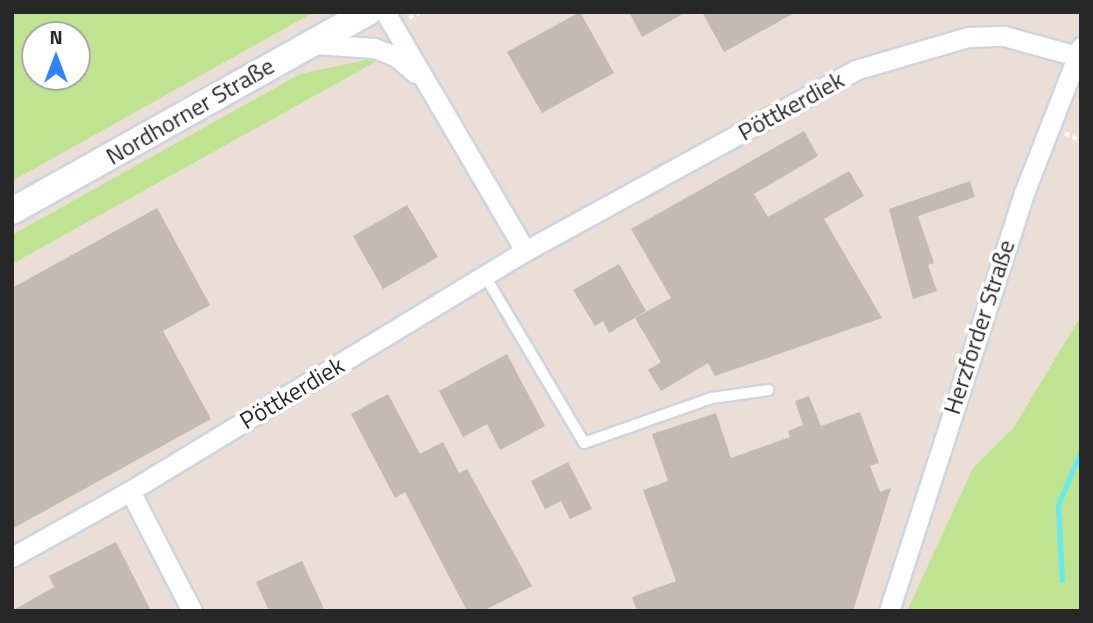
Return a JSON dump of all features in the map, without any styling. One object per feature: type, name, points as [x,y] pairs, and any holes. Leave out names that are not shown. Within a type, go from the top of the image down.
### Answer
[{"type":"main road","name":"Nordhorner Straße","points":[[12,211],[368,12]]},
{"type":"street","points":[[385,12],[525,251]]},
{"type":"street","name":"Pöttkerdiek","points":[[12,557],[130,491],[525,251],[855,70],[926,46],[968,37],[1003,36],[1079,52]]},
{"type":"street","points":[[309,44],[374,48],[397,57],[423,79]]},
{"type":"street","name":"Herzforder Straße","points":[[889,611],[1024,193],[1079,52]]},
{"type":"street","points":[[130,491],[192,611]]},
{"type":"lane","points":[[485,276],[584,443],[712,398],[768,390]]},
{"type":"green space","points":[[12,12],[314,12],[12,181]]},
{"type":"green space","points":[[379,53],[377,61],[12,264],[12,235],[300,74],[362,61]]},
{"type":"green space","points":[[1081,316],[1081,611],[907,611],[973,468],[1014,427]]},
{"type":"building","points":[[580,12],[614,73],[542,113],[507,52]]},
{"type":"building","points":[[629,12],[686,12],[642,37]]},
{"type":"building","points":[[702,12],[796,12],[724,52]]},
{"type":"building","points":[[804,131],[818,156],[754,194],[768,217],[849,171],[864,196],[824,219],[882,318],[715,376],[708,363],[661,391],[648,370],[661,362],[635,318],[671,298],[631,229]]},
{"type":"building","points":[[970,181],[975,197],[918,216],[934,263],[928,265],[937,291],[913,299],[889,209]]},
{"type":"building","points":[[407,205],[438,257],[383,289],[353,236]]},
{"type":"building","points":[[157,208],[210,305],[163,331],[211,419],[12,529],[12,288]]},
{"type":"building","points":[[619,264],[646,311],[609,333],[603,321],[595,326],[573,290]]},
{"type":"building","points":[[507,354],[545,426],[500,450],[487,424],[463,437],[439,391]]},
{"type":"building","points":[[388,394],[420,454],[443,442],[459,473],[467,469],[532,586],[483,611],[467,611],[405,492],[395,498],[351,414]]},
{"type":"building","points":[[809,396],[821,426],[860,412],[879,463],[870,466],[880,492],[891,488],[853,611],[637,611],[632,597],[676,581],[643,490],[668,481],[652,434],[716,413],[731,458],[790,437],[788,431],[803,425],[795,401]]},
{"type":"building","points":[[568,462],[592,509],[570,519],[561,501],[545,509],[531,481]]},
{"type":"building","points":[[116,542],[151,611],[12,611],[54,587],[49,576]]},
{"type":"building","points":[[302,561],[325,611],[269,611],[256,582]]},
{"type":"waterway","points":[[1062,580],[1058,505],[1081,451]]}]
